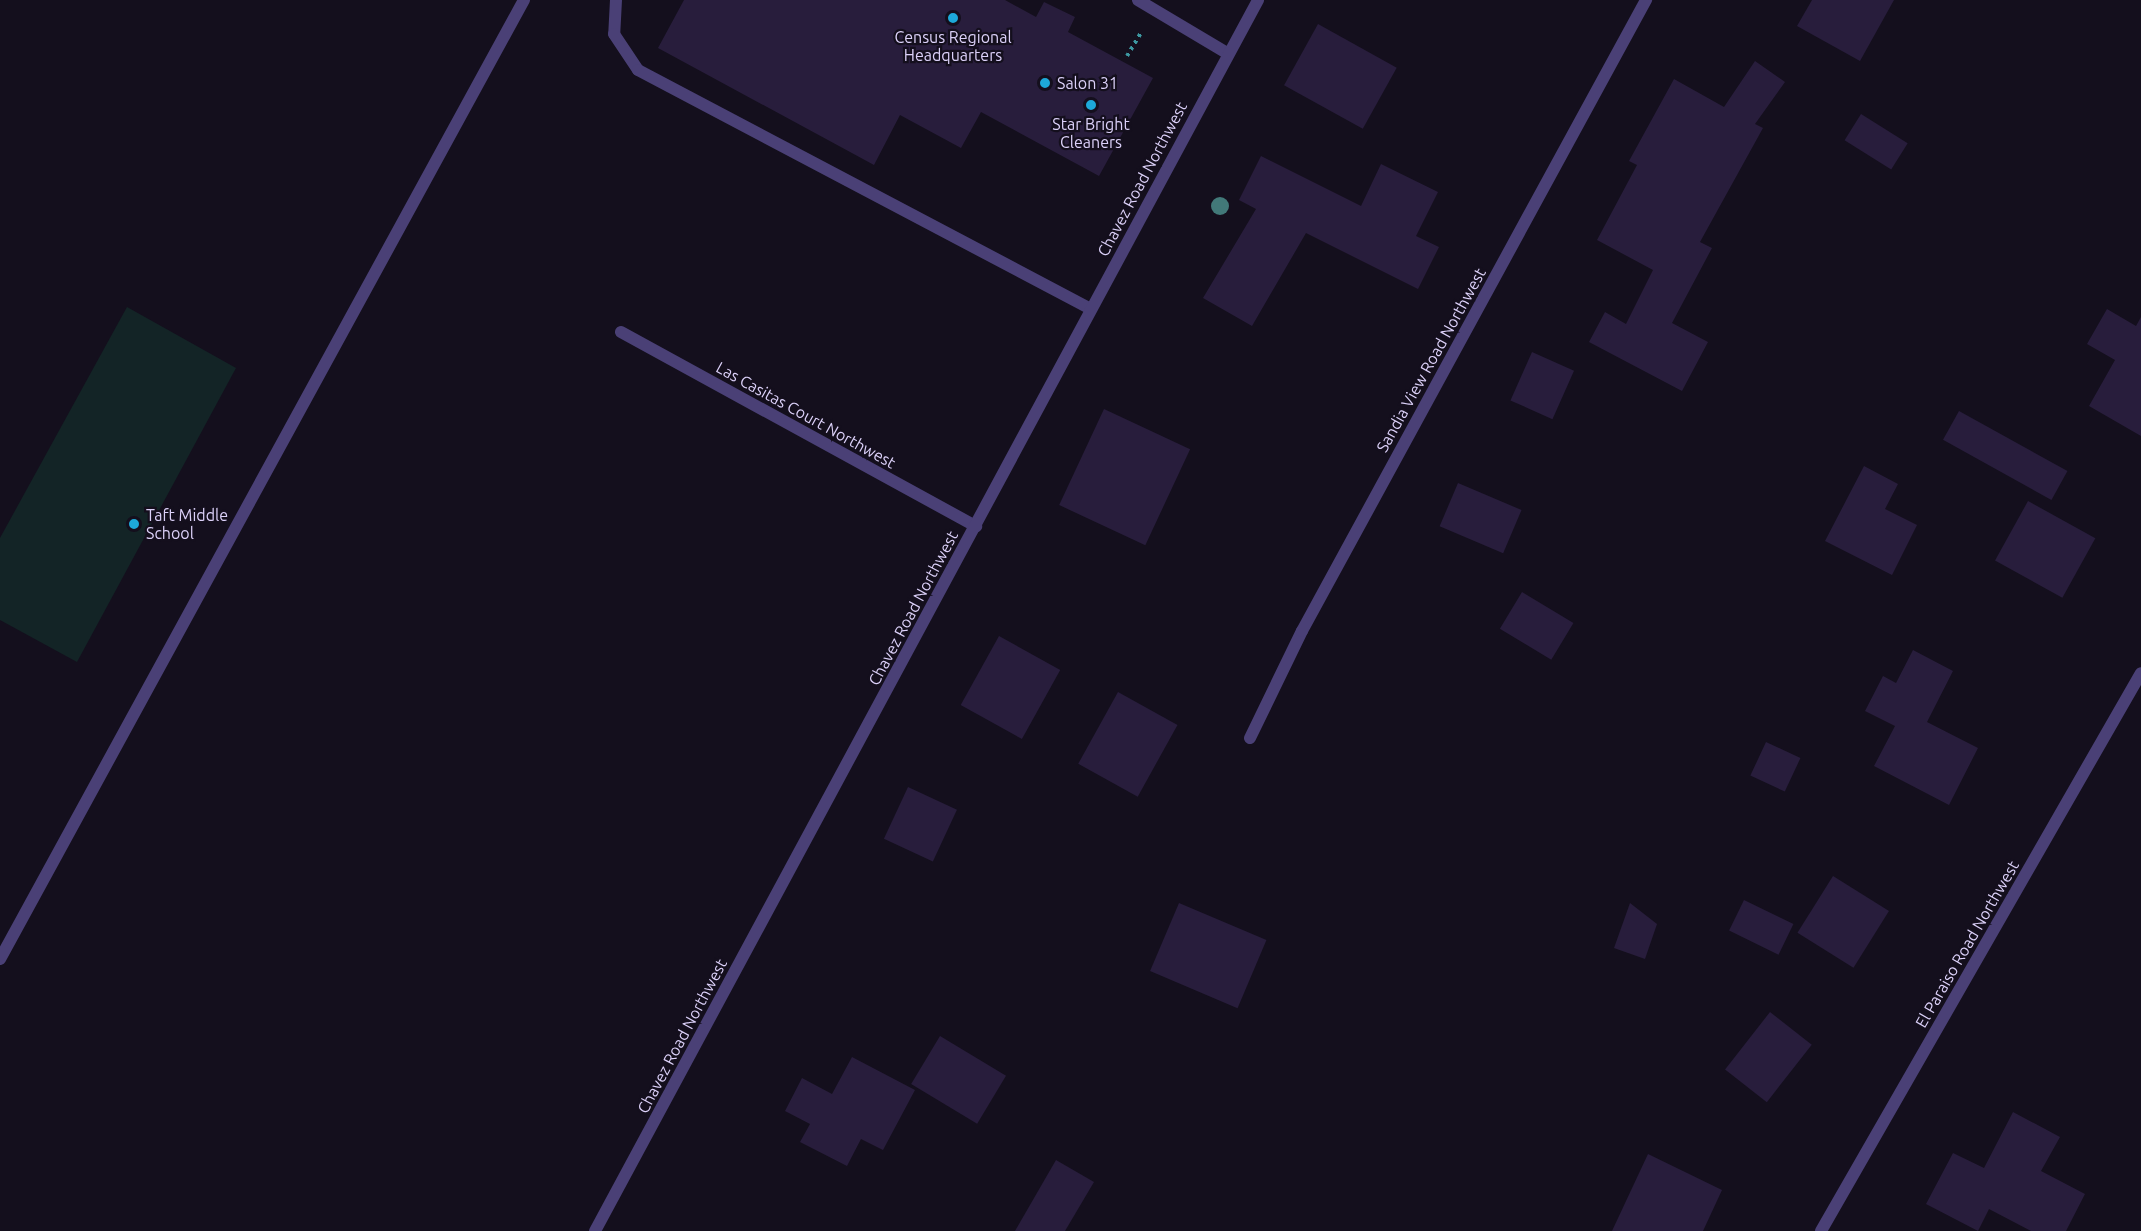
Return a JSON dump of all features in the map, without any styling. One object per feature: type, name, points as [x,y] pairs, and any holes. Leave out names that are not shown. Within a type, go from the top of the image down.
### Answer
[{"type":"street","points":[[0,958],[524,0]]},
{"type":"street","points":[[616,0],[614,34],[638,70],[1091,309]]},
{"type":"street","points":[[1138,0],[1227,53]]},
{"type":"street","name":"Chavez Road Northwest","points":[[595,1231],[976,526],[1227,53],[1258,0]]},
{"type":"street","name":"Sandia View Road Northwest","points":[[1250,738],[1302,631],[1646,0]]},
{"type":"street","name":"Las Casitas Court Northwest","points":[[621,332],[976,526]]},
{"type":"street","name":"El Paraiso Road Northwest","points":[[1821,1231],[2141,673]]},
{"type":"shaded area","points":[[127,307],[236,368],[77,662],[0,620],[0,538]]},
{"type":"building","points":[[684,0],[1005,0],[1036,17],[1044,2],[1075,17],[1068,32],[1153,78],[1099,176],[981,112],[961,148],[900,115],[874,165],[658,48]]},
{"type":"building","points":[[1812,0],[1894,0],[1860,61],[1797,26]]},
{"type":"building","points":[[1318,24],[1397,68],[1363,129],[1284,85]]},
{"type":"building","points":[[1755,61],[1785,82],[1755,124],[1763,128],[1700,242],[1712,248],[1672,323],[1708,342],[1682,391],[1589,342],[1605,312],[1626,324],[1653,270],[1597,240],[1637,165],[1629,161],[1674,79],[1724,107]]},
{"type":"building","points":[[1861,114],[1908,143],[1891,169],[1845,140]]},
{"type":"building","points":[[1261,156],[1361,206],[1381,164],[1438,192],[1416,236],[1439,247],[1418,289],[1306,233],[1252,326],[1203,298],[1256,209],[1239,200]]},
{"type":"building","points":[[2107,309],[2136,326],[2141,317],[2141,436],[2089,406],[2115,360],[2087,344]]},
{"type":"building","points":[[1532,352],[1574,371],[1552,419],[1510,400]]},
{"type":"building","points":[[1104,409],[1190,449],[1145,545],[1059,505]]},
{"type":"building","points":[[1959,411],[2067,471],[2051,500],[1943,440]]},
{"type":"building","points":[[1864,466],[1898,484],[1885,509],[1917,525],[1892,575],[1825,541]]},
{"type":"building","points":[[1458,483],[1522,510],[1503,553],[1440,526]]},
{"type":"building","points":[[2028,501],[2095,538],[2062,598],[1995,560]]},
{"type":"building","points":[[1522,592],[1573,623],[1551,660],[1500,629]]},
{"type":"building","points":[[999,636],[1060,670],[1022,739],[961,705]]},
{"type":"building","points":[[1913,650],[1953,671],[1927,722],[1978,748],[1949,805],[1874,766],[1895,726],[1865,711],[1883,676],[1896,683]]},
{"type":"building","points":[[1118,692],[1177,725],[1138,797],[1078,764]]},
{"type":"building","points":[[1766,742],[1800,758],[1785,792],[1750,776]]},
{"type":"building","points":[[908,787],[957,810],[933,861],[884,839]]},
{"type":"building","points":[[1833,876],[1889,911],[1853,968],[1797,933]]},
{"type":"building","points":[[1744,900],[1793,924],[1779,955],[1729,931]]},
{"type":"building","points":[[1179,903],[1266,940],[1238,1008],[1150,971]]},
{"type":"building","points":[[1630,903],[1657,924],[1645,959],[1614,948]]},
{"type":"building","points":[[1770,1012],[1812,1045],[1767,1102],[1725,1070]]},
{"type":"building","points":[[940,1036],[1006,1076],[977,1124],[911,1084]]},
{"type":"building","points":[[852,1057],[915,1090],[883,1150],[861,1139],[847,1166],[800,1142],[810,1124],[785,1111],[802,1078],[832,1094]]},
{"type":"building","points":[[2013,1112],[2060,1137],[2041,1171],[2085,1194],[2066,1231],[2031,1231],[1989,1209],[1978,1231],[1926,1204],[1953,1153],[1984,1168]]},
{"type":"building","points":[[1648,1154],[1722,1190],[1703,1231],[1612,1231]]},
{"type":"building","points":[[1056,1160],[1094,1182],[1065,1231],[1015,1231]]},
{"type":"place","name":"Census Regional Headquarters","points":[[953,18]]},
{"type":"place","name":"Salon 31","points":[[1045,83]]},
{"type":"place","name":"Star Bright Cleaners","points":[[1091,105]]},
{"type":"place","name":"Taft Middle School","points":[[134,524]]}]
